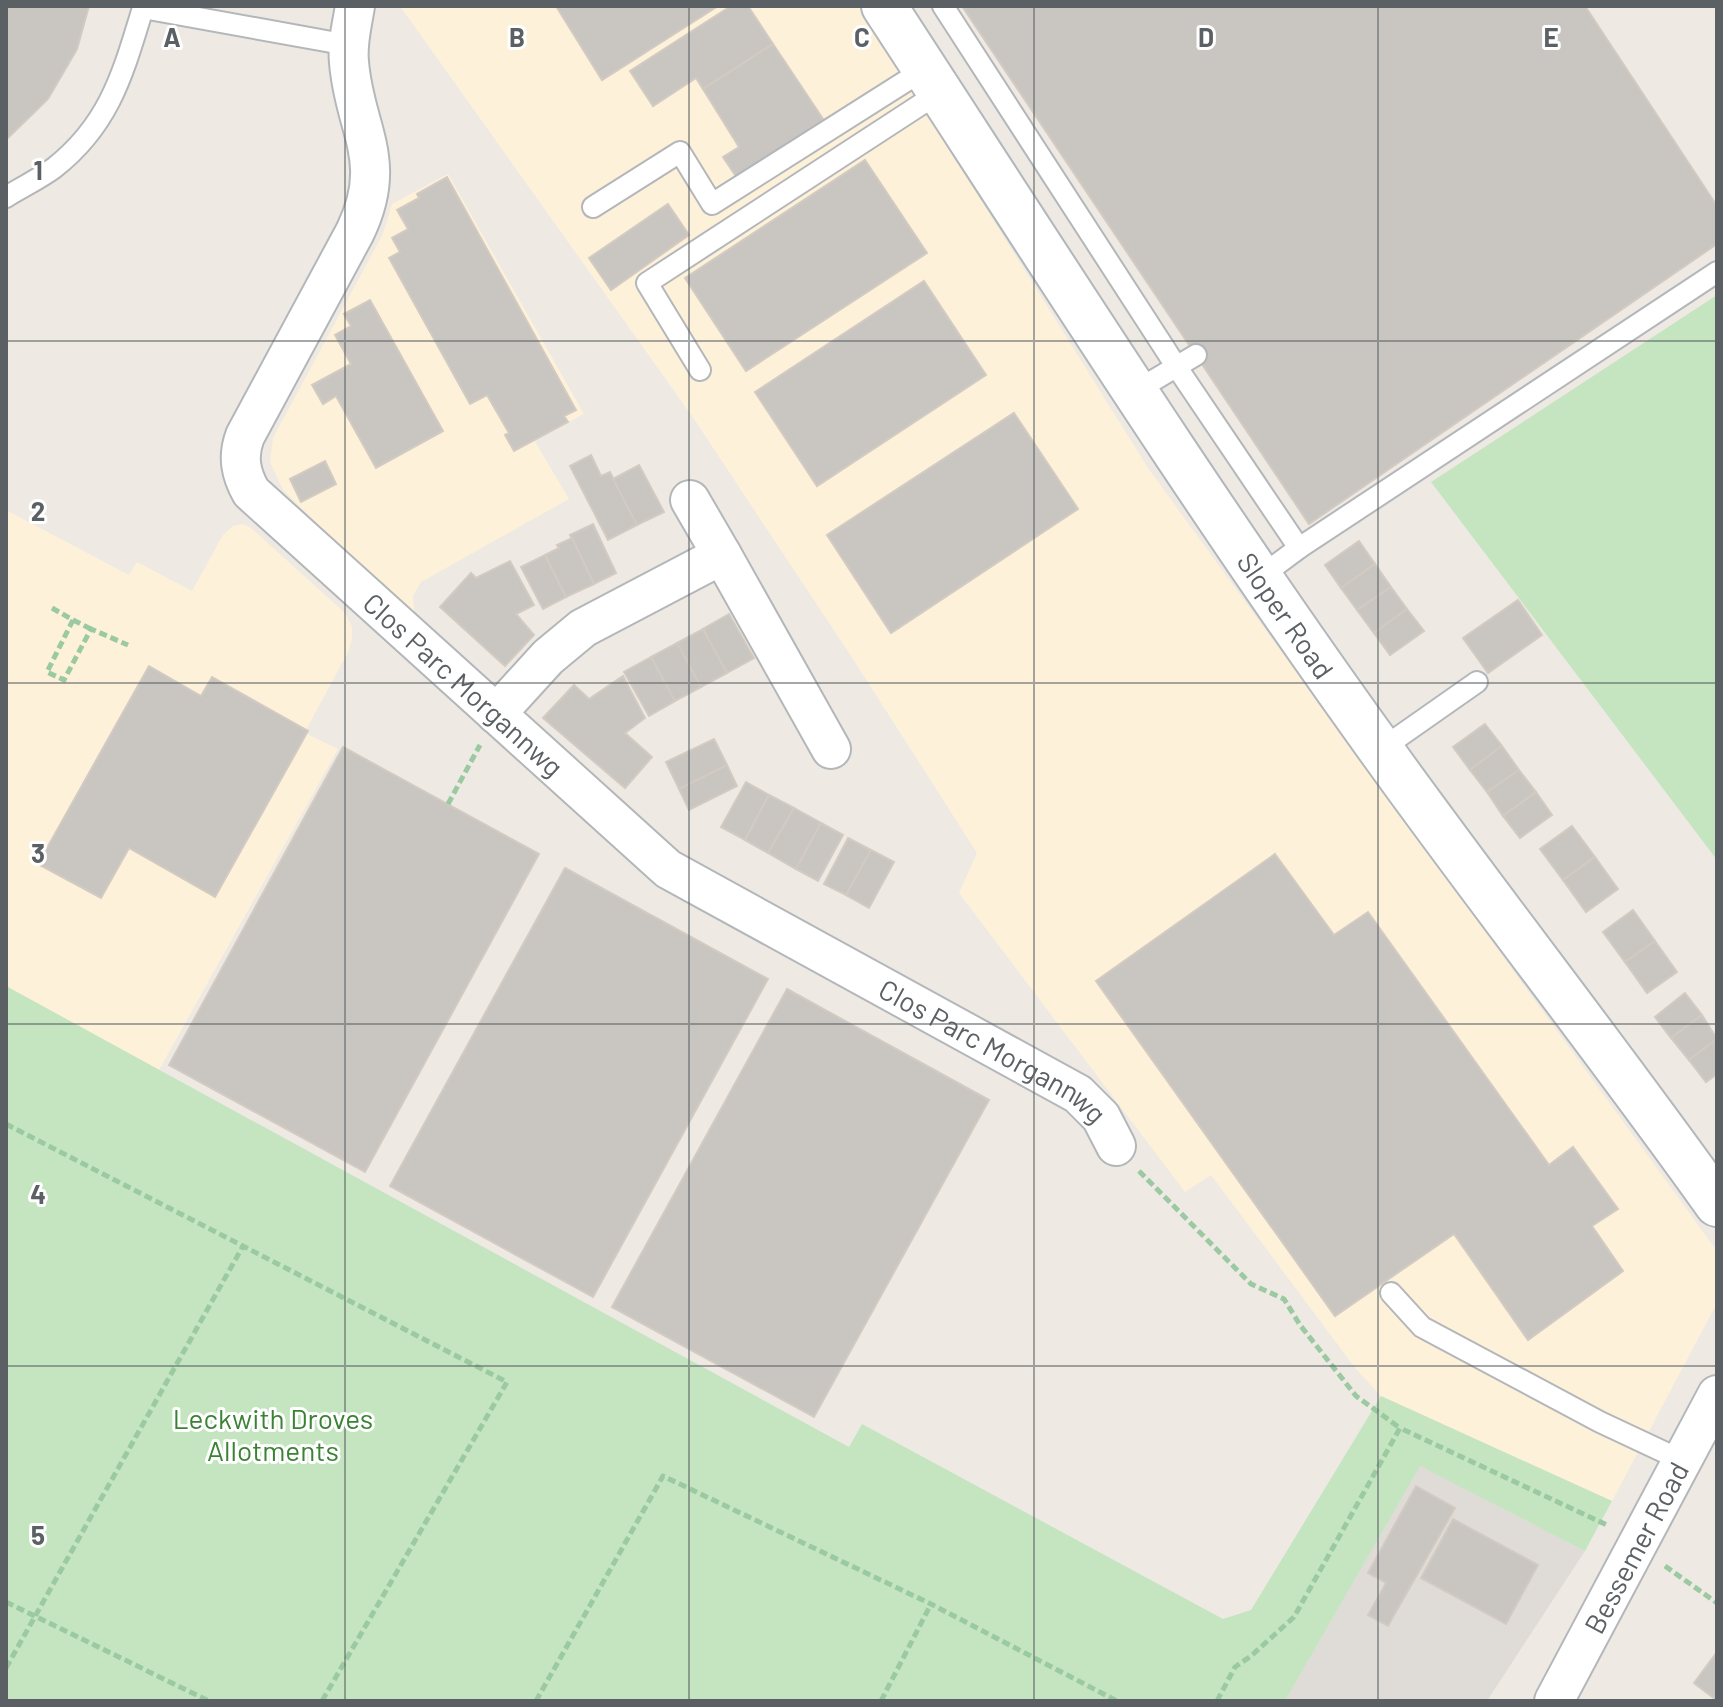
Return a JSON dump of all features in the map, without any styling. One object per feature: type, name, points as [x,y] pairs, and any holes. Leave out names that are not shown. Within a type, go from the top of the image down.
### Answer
[{"type":"street","name":"Clos Parc Morgannwg","points":[[355,6],[348,45],[351,77],[370,154],[368,197],[355,232],[245,436],[240,458],[241,471],[251,492],[668,869],[1078,1094],[1101,1117],[1116,1146]]},
{"type":"street","name":"Sloper Road","points":[[884,6],[1134,392],[1380,750],[1717,1204]]},
{"type":"street","points":[[690,500],[831,749]]},
{"type":"street","points":[[500,718],[548,657],[583,628],[722,555]]},
{"type":"street","name":"Bessemer Road","points":[[1554,1701],[1717,1395]]},
{"type":"lane","points":[[943,6],[1176,366],[1299,548]]},
{"type":"lane","points":[[6,197],[53,169],[87,138],[106,112],[123,75],[143,7],[348,45]]},
{"type":"lane","points":[[593,207],[680,152],[712,204],[933,81]]},
{"type":"lane","points":[[700,370],[647,283],[933,81]]},
{"type":"lane","points":[[1260,577],[1299,548],[1717,272]]},
{"type":"lane","points":[[1134,392],[1196,355]]},
{"type":"lane","points":[[1380,750],[1477,682]]},
{"type":"lane","points":[[1391,1293],[1422,1327],[1600,1422],[1681,1460]]},
{"type":"path","points":[[52,608],[128,645]]},
{"type":"path","points":[[73,620],[47,672],[64,680],[91,629]]},
{"type":"path","points":[[448,804],[482,741],[500,718]]},
{"type":"path","points":[[6,1124],[507,1382],[322,1701]]},
{"type":"path","points":[[1116,1146],[1251,1284],[1284,1299],[1300,1325],[1356,1396],[1400,1428],[1638,1543],[1717,1603]]},
{"type":"path","points":[[6,1668],[243,1246]]},
{"type":"path","points":[[1217,1701],[1235,1667],[1294,1617],[1400,1428]]},
{"type":"path","points":[[536,1701],[663,1476],[931,1604],[1117,1701]]},
{"type":"path","points":[[6,1602],[209,1701]]},
{"type":"path","points":[[881,1701],[931,1604]]},
{"type":"shaded area","points":[[400,6],[860,6],[1148,468],[1717,1251],[1717,1303],[1612,1501],[1381,1396],[1356,1369],[1211,1175],[1185,1192],[959,893],[977,853],[692,416]]},
{"type":"shaded area","points":[[448,174],[584,414],[534,440],[569,499],[421,582],[413,596],[415,620],[283,490],[270,462],[273,438],[383,234],[392,204]]},
{"type":"shaded area","points":[[6,510],[129,575],[137,562],[192,591],[223,535],[233,526],[243,524],[345,613],[352,627],[348,652],[306,730],[307,734],[338,749],[159,1070],[6,986]]},
{"type":"shaded area","points":[[1420,1465],[1585,1551],[1487,1701],[1285,1701]]},
{"type":"green space","points":[[1717,295],[1717,860],[1431,482]]},
{"type":"green space","name":"Leckwith Droves Allotments","points":[[6,986],[849,1447],[862,1424],[1223,1619],[1251,1610],[1381,1396],[1612,1501],[1585,1551],[1420,1466],[1285,1701],[6,1701]]},
{"type":"building","points":[[6,6],[89,6],[77,49],[48,99],[7,139]]},
{"type":"building","points":[[556,6],[718,6],[602,80]]},
{"type":"building","points":[[731,6],[748,6],[773,44],[703,89],[696,78],[653,106],[630,71]]},
{"type":"building","points":[[962,6],[1585,6],[1717,206],[1717,244],[1309,524]]},
{"type":"building","points":[[773,44],[825,122],[737,178],[723,157],[739,147],[703,89]]},
{"type":"building","points":[[865,160],[927,253],[746,371],[685,278]]},
{"type":"building","points":[[447,177],[576,410],[564,416],[568,422],[514,451],[505,435],[509,433],[487,395],[470,404],[389,258],[400,252],[392,238],[408,229],[397,210]]},
{"type":"building","points":[[668,204],[689,235],[611,290],[589,258]]},
{"type":"building","points":[[924,281],[986,375],[817,486],[755,392]]},
{"type":"building","points":[[370,300],[443,431],[376,468],[336,396],[323,404],[312,385],[351,364],[335,335],[351,326],[344,314]]},
{"type":"building","points":[[1014,413],[1078,509],[891,633],[827,535]]},
{"type":"building","points":[[591,455],[601,476],[610,472],[637,525],[608,540],[570,466]]},
{"type":"building","points":[[325,461],[336,484],[301,502],[290,479]]},
{"type":"building","points":[[639,465],[664,512],[637,525],[613,479]]},
{"type":"building","points":[[593,524],[616,573],[594,584],[570,535]]},
{"type":"building","points":[[572,538],[594,584],[566,597],[545,555]]},
{"type":"building","points":[[1359,541],[1375,564],[1341,588],[1325,565]]},
{"type":"building","points":[[545,555],[566,597],[543,609],[521,567]]},
{"type":"building","points":[[510,561],[534,605],[516,614],[534,635],[505,666],[440,607],[471,573],[476,578]]},
{"type":"building","points":[[1375,564],[1391,587],[1357,610],[1341,588]]},
{"type":"building","points":[[1391,587],[1407,609],[1374,633],[1357,610]]},
{"type":"building","points":[[1518,600],[1542,635],[1488,673],[1463,638]]},
{"type":"building","points":[[1407,609],[1424,631],[1390,655],[1374,633]]},
{"type":"building","points":[[729,614],[754,658],[727,673],[703,629]]},
{"type":"building","points":[[703,629],[727,673],[701,687],[677,643]]},
{"type":"building","points":[[677,643],[701,687],[675,701],[651,657]]},
{"type":"building","points":[[651,657],[675,701],[649,716],[624,672]]},
{"type":"building","points":[[149,666],[201,696],[212,677],[308,731],[215,897],[129,848],[101,898],[38,864]]},
{"type":"building","points":[[623,676],[645,718],[625,733],[652,757],[625,788],[543,718],[574,685],[589,699]]},
{"type":"building","points":[[1485,724],[1502,746],[1470,770],[1453,747]]},
{"type":"building","points":[[714,739],[727,765],[679,789],[666,762]]},
{"type":"building","points":[[1502,746],[1519,770],[1487,792],[1470,770]]},
{"type":"building","points":[[343,747],[539,854],[365,1172],[169,1065]]},
{"type":"building","points":[[727,765],[737,786],[689,810],[679,789]]},
{"type":"building","points":[[1519,770],[1536,792],[1503,816],[1487,792]]},
{"type":"building","points":[[746,782],[769,795],[745,840],[721,827]]},
{"type":"building","points":[[1536,792],[1552,815],[1520,838],[1503,816]]},
{"type":"building","points":[[769,795],[794,808],[768,853],[745,840]]},
{"type":"building","points":[[794,808],[821,823],[796,869],[768,853]]},
{"type":"building","points":[[821,823],[843,835],[818,881],[796,869]]},
{"type":"building","points":[[1572,826],[1595,857],[1563,880],[1540,849]]},
{"type":"building","points":[[848,838],[871,850],[846,895],[824,884]]},
{"type":"building","points":[[871,850],[894,862],[869,908],[846,895]]},
{"type":"building","points":[[1275,854],[1334,935],[1368,912],[1549,1165],[1573,1147],[1618,1209],[1592,1226],[1623,1271],[1528,1340],[1454,1234],[1335,1316],[1096,981]]},
{"type":"building","points":[[1595,857],[1618,889],[1586,912],[1563,880]]},
{"type":"building","points":[[565,868],[768,979],[593,1297],[390,1186]]},
{"type":"building","points":[[1633,910],[1655,941],[1625,962],[1603,932]]},
{"type":"building","points":[[1655,941],[1677,972],[1647,993],[1625,962]]},
{"type":"building","points":[[787,989],[989,1100],[814,1417],[612,1307]]},
{"type":"building","points":[[1685,993],[1702,1015],[1671,1038],[1655,1017]]},
{"type":"building","points":[[1702,1015],[1717,1039],[1689,1060],[1671,1038]]},
{"type":"building","points":[[1717,1039],[1717,1074],[1706,1082],[1689,1060]]},
{"type":"building","points":[[1416,1486],[1455,1508],[1388,1626],[1368,1615],[1386,1583],[1368,1573]]},
{"type":"building","points":[[1453,1519],[1538,1565],[1506,1624],[1421,1578]]},
{"type":"building","points":[[1717,1652],[1717,1696],[1715,1699],[1694,1683]]}]
